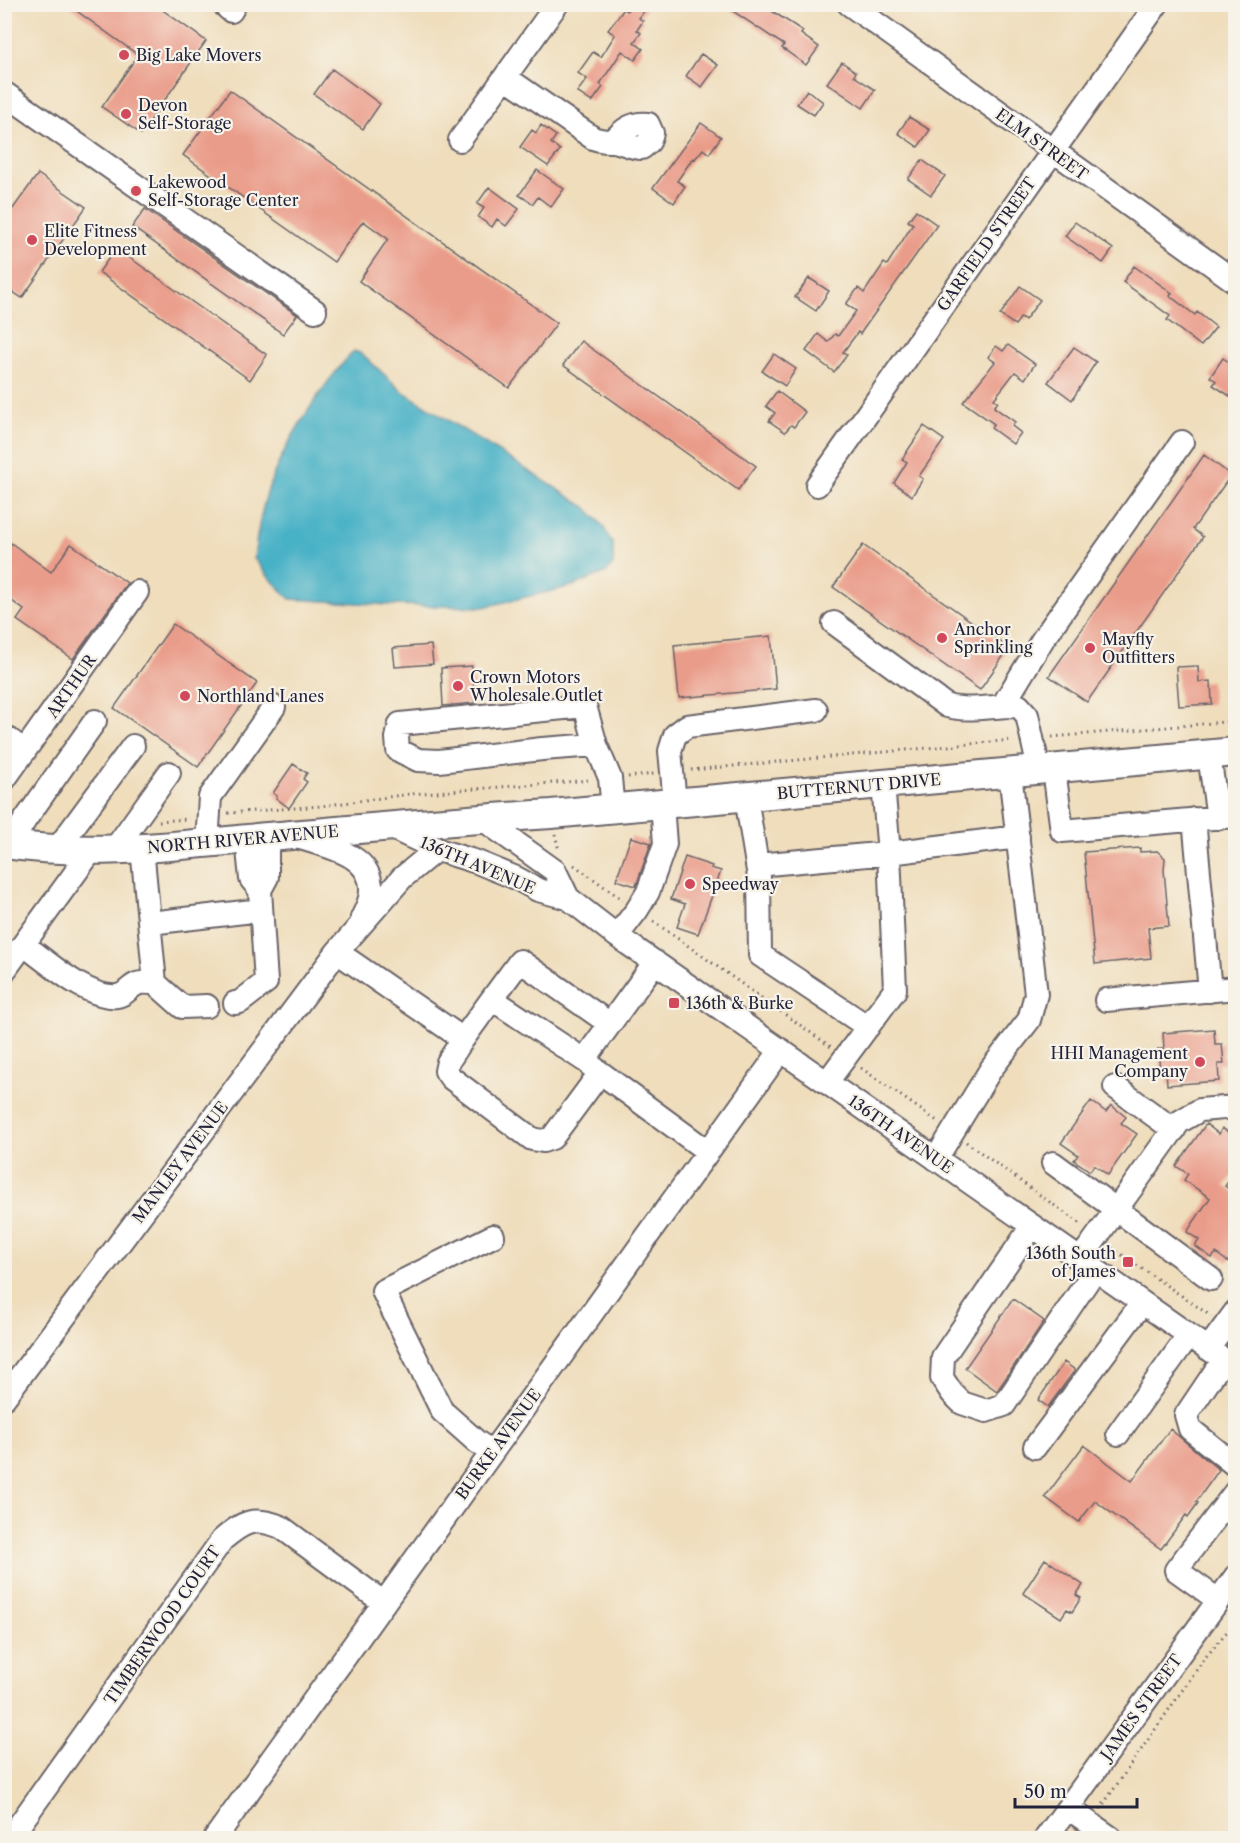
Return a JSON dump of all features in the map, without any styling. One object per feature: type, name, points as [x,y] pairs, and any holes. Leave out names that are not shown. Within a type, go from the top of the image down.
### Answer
[{"type":"main road","name":"BUTTERNUT DRIVE","points":[[482,818],[613,809],[1227,751]]},
{"type":"main road","name":"NORTH RIVER AVENUE","points":[[7,845],[57,849],[142,848],[207,843],[274,831],[390,827],[482,818]]},
{"type":"street","points":[[222,4],[231,10],[235,4]]},
{"type":"street","points":[[460,140],[557,4]]},
{"type":"street","name":"ELM STREET","points":[[849,4],[1236,282]]},
{"type":"street","name":"GARFIELD STREET","points":[[817,485],[1157,4]]},
{"type":"street","points":[[505,77],[593,138],[604,143],[613,141]]},
{"type":"street","points":[[4,93],[315,311]]},
{"type":"street","points":[[1003,705],[1042,639],[1182,442]]},
{"type":"street","name":"ARTHUR","points":[[4,780],[137,592]]},
{"type":"street","points":[[834,623],[947,706],[959,709],[1019,706],[1027,715],[1031,739],[1046,769],[1062,831],[1227,817],[1227,751]]},
{"type":"street","points":[[596,745],[439,761],[418,760],[398,750],[397,738],[400,724],[585,705],[596,745],[610,778],[613,809]]},
{"type":"street","points":[[207,843],[210,797],[274,707]]},
{"type":"street","points":[[617,936],[648,892],[665,844],[671,772],[670,751],[675,735],[687,726],[816,710]]},
{"type":"street","points":[[7,845],[96,721]]},
{"type":"street","points":[[4,736],[25,751]]},
{"type":"street","points":[[57,849],[133,746]]},
{"type":"street","points":[[4,970],[169,773]]},
{"type":"street","points":[[936,1159],[951,1131],[991,1069],[1029,1020],[1036,994],[1010,773]]},
{"type":"street","points":[[827,1082],[895,990],[883,784]]},
{"type":"street","points":[[746,797],[759,877],[760,955],[868,1027]]},
{"type":"street","name":"136TH AVENUE","points":[[482,818],[555,871],[568,898]]},
{"type":"street","points":[[1194,819],[1210,991]]},
{"type":"street","name":"136TH AVENUE","points":[[390,827],[437,849],[516,878],[538,890],[568,898],[617,936],[1222,1359]]},
{"type":"street","points":[[266,982],[261,900],[252,879],[274,831]]},
{"type":"street","name":"MANLEY AVENUE","points":[[274,831],[347,855],[358,860],[366,869],[372,892],[358,927]]},
{"type":"street","points":[[757,865],[888,853],[1018,837]]},
{"type":"street","points":[[142,848],[155,983],[182,1007],[207,1006]]},
{"type":"street","name":"MANLEY AVENUE","points":[[4,1398],[338,952],[412,868],[437,849]]},
{"type":"street","points":[[150,922],[261,900]]},
{"type":"street","points":[[24,945],[86,989],[98,994],[122,995],[136,984],[155,983]]},
{"type":"street","points":[[338,952],[463,1039]]},
{"type":"street","points":[[610,1024],[520,961],[463,1039],[448,1062],[446,1071],[451,1078],[532,1139],[543,1142],[552,1138],[592,1067],[610,1024],[655,962]]},
{"type":"street","points":[[266,982],[300,1001]]},
{"type":"street","points":[[235,1003],[240,1002],[266,982]]},
{"type":"street","points":[[1106,1000],[1236,988]]},
{"type":"street","points":[[492,999],[592,1067],[707,1151]]},
{"type":"street","name":"BURKE AVENUE","points":[[215,1839],[781,1050]]},
{"type":"street","points":[[1116,1087],[1174,1130]]},
{"type":"street","points":[[1032,1226],[943,1357],[942,1378],[952,1394],[962,1403],[986,1411],[1004,1405],[1087,1265],[1097,1237],[1179,1122],[1200,1110],[1236,1107]]},
{"type":"street","points":[[1053,1163],[1211,1279]]},
{"type":"street","points":[[492,1452],[442,1411],[383,1290],[493,1236]]},
{"type":"street","points":[[1035,1447],[1142,1303]]},
{"type":"street","points":[[1230,1318],[1222,1359],[1186,1415],[1190,1429],[1236,1466]]},
{"type":"street","points":[[1119,1434],[1189,1335]]},
{"type":"street","points":[[1218,1600],[1176,1570],[1236,1491]]},
{"type":"street","name":"TIMBERWOOD COURT","points":[[10,1839],[222,1540],[233,1530],[250,1520],[267,1521],[280,1527],[384,1603]]},
{"type":"street","name":"JAMES STREET","points":[[1046,1839],[1236,1576]]},
{"type":"street","points":[[1068,1808],[1112,1839]]},
{"type":"path","points":[[274,831],[410,794],[1236,721]]},
{"type":"path","points":[[550,814],[560,853]]},
{"type":"path","points":[[567,860],[1097,1237],[1230,1318]]},
{"type":"path","points":[[1090,1823],[1204,1659],[1236,1621]]},
{"type":"water","points":[[354,351],[362,354],[402,391],[586,507],[603,526],[613,545],[613,564],[607,572],[573,586],[484,607],[390,605],[290,599],[254,558],[264,504],[275,470],[305,415]]},
{"type":"building","points":[[67,4],[154,4],[206,41],[141,134],[102,107],[138,55]]},
{"type":"building","points":[[632,4],[649,4],[639,18],[643,21],[637,30],[641,33],[634,42],[643,49],[635,60],[622,51],[600,84],[603,87],[592,102],[577,92],[587,79],[578,73],[593,52],[601,57],[615,35],[608,30],[624,9],[627,11]]},
{"type":"building","points":[[722,4],[761,4],[803,31],[801,34],[819,47],[806,65],[782,48],[784,45]]},
{"type":"building","points":[[701,54],[718,65],[702,87],[686,76]]},
{"type":"building","points":[[842,62],[856,72],[854,76],[875,90],[863,108],[827,83]]},
{"type":"building","points":[[332,69],[380,104],[363,129],[314,94]]},
{"type":"building","points":[[230,90],[557,323],[509,388],[359,281],[388,239],[363,221],[334,262],[183,155]]},
{"type":"building","points":[[807,90],[823,102],[814,115],[797,104]]},
{"type":"building","points":[[909,117],[930,130],[918,147],[898,133]]},
{"type":"building","points":[[701,123],[721,137],[709,154],[703,149],[695,159],[693,158],[677,181],[685,186],[674,203],[653,188]]},
{"type":"building","points":[[541,125],[556,136],[551,143],[560,150],[548,166],[520,147],[532,130],[536,133]]},
{"type":"building","points":[[922,160],[945,176],[931,195],[908,179]]},
{"type":"building","points":[[537,170],[564,189],[551,207],[538,197],[533,204],[519,195]]},
{"type":"building","points":[[38,174],[86,207],[22,298],[4,286],[4,221]]},
{"type":"building","points":[[489,187],[519,209],[506,226],[497,219],[492,227],[478,217],[484,208],[477,204]]},
{"type":"building","points":[[145,209],[297,315],[283,334],[132,227]]},
{"type":"building","points":[[916,210],[937,225],[860,334],[858,332],[843,352],[847,355],[834,372],[806,351],[818,334],[828,342],[835,334],[838,336],[856,311],[846,304],[858,288],[864,293],[884,263],[887,265],[913,224],[908,221]]},
{"type":"building","points":[[1075,222],[1113,249],[1103,263],[1065,236]]},
{"type":"building","points":[[116,248],[267,355],[250,380],[99,272]]},
{"type":"building","points":[[1134,266],[1172,293],[1170,296],[1195,315],[1197,312],[1216,327],[1201,346],[1167,320],[1170,316],[1123,282]]},
{"type":"building","points":[[809,278],[829,291],[816,311],[795,297]]},
{"type":"building","points":[[1020,286],[1040,300],[1025,320],[1021,317],[1015,325],[1000,315]]},
{"type":"building","points":[[581,341],[756,466],[738,490],[563,365]]},
{"type":"building","points":[[1008,345],[1035,364],[1025,379],[1015,372],[994,399],[998,402],[994,407],[1015,422],[1012,426],[1021,433],[1013,444],[991,428],[994,424],[963,402],[995,362],[988,357],[996,346],[1003,351]]},
{"type":"building","points":[[1074,347],[1096,362],[1072,400],[1048,382]]},
{"type":"building","points":[[774,354],[796,369],[785,386],[762,371]]},
{"type":"building","points":[[1223,358],[1236,367],[1236,400],[1213,385],[1216,381],[1210,377]]},
{"type":"building","points":[[777,391],[805,412],[794,427],[791,425],[785,432],[769,421],[775,413],[766,406]]},
{"type":"building","points":[[924,426],[944,440],[919,476],[923,479],[912,496],[894,483],[907,462],[902,459]]},
{"type":"building","points":[[1204,455],[1231,475],[1193,529],[1203,537],[1087,702],[1049,676]]},
{"type":"building","points":[[11,543],[51,572],[71,544],[127,583],[73,659],[17,620],[24,610],[4,595],[4,554]]},
{"type":"building","points":[[863,545],[1009,648],[980,690],[833,587]]},
{"type":"building","name":"Northland Lanes","points":[[173,624],[257,683],[198,767],[114,708]]},
{"type":"building","points":[[771,636],[776,689],[679,698],[674,645]]},
{"type":"building","points":[[431,645],[433,664],[395,667],[393,648]]},
{"type":"building","name":"Crown Motors Wholesale Outlet","points":[[472,666],[475,703],[443,706],[441,668]]},
{"type":"building","points":[[1198,666],[1199,682],[1211,681],[1212,704],[1179,706],[1176,667]]},
{"type":"building","points":[[293,764],[307,773],[303,779],[307,782],[289,808],[273,793]]},
{"type":"building","points":[[631,837],[651,843],[636,886],[616,880]]},
{"type":"building","points":[[1140,848],[1140,852],[1157,851],[1165,858],[1169,926],[1148,928],[1151,958],[1095,964],[1084,852]]},
{"type":"building","points":[[685,857],[721,871],[698,934],[677,927],[685,904],[671,899]]},
{"type":"building","points":[[1214,1029],[1215,1044],[1222,1044],[1224,1064],[1218,1064],[1219,1081],[1167,1085],[1166,1069],[1160,1070],[1158,1049],[1164,1049],[1163,1033]]},
{"type":"building","points":[[1091,1101],[1106,1112],[1111,1105],[1126,1117],[1121,1123],[1137,1134],[1108,1175],[1094,1165],[1090,1171],[1074,1160],[1078,1155],[1061,1143]]},
{"type":"building","points":[[1206,1124],[1219,1134],[1222,1128],[1236,1137],[1236,1171],[1225,1186],[1236,1194],[1236,1251],[1228,1262],[1216,1253],[1212,1258],[1195,1246],[1199,1240],[1187,1232],[1210,1198],[1184,1180],[1188,1174],[1176,1166]]},
{"type":"building","points":[[1013,1299],[1044,1321],[997,1391],[965,1368]]},
{"type":"building","points":[[1064,1362],[1075,1370],[1048,1407],[1038,1400]]},
{"type":"building","points":[[1170,1429],[1219,1470],[1188,1517],[1186,1515],[1161,1549],[1095,1501],[1079,1522],[1045,1497],[1084,1445],[1132,1481]]},
{"type":"building","points":[[1045,1559],[1083,1585],[1076,1595],[1081,1598],[1072,1612],[1067,1609],[1061,1618],[1023,1593]]},
{"type":"place","name":"Big Lake Movers","points":[[124,55]]},
{"type":"place","name":"Devon Self-Storage","points":[[126,114]]},
{"type":"place","name":"Lakewood Self-Storage Center","points":[[136,191]]},
{"type":"place","name":"Elite Fitness Development","points":[[32,240]]},
{"type":"place","name":"Anchor Sprinkling","points":[[942,638]]},
{"type":"place","name":"Mayfly Outfitters","points":[[1090,648]]},
{"type":"place","name":"Crown Motors Wholesale Outlet","points":[[458,686]]},
{"type":"place","name":"Northland Lanes","points":[[185,696]]},
{"type":"place","name":"Speedway","points":[[690,884]]},
{"type":"place","name":"136th & Burke","points":[[674,1003]]},
{"type":"place","name":"HHI Management Company","points":[[1200,1062]]},
{"type":"place","name":"136th South of James","points":[[1128,1262]]}]
